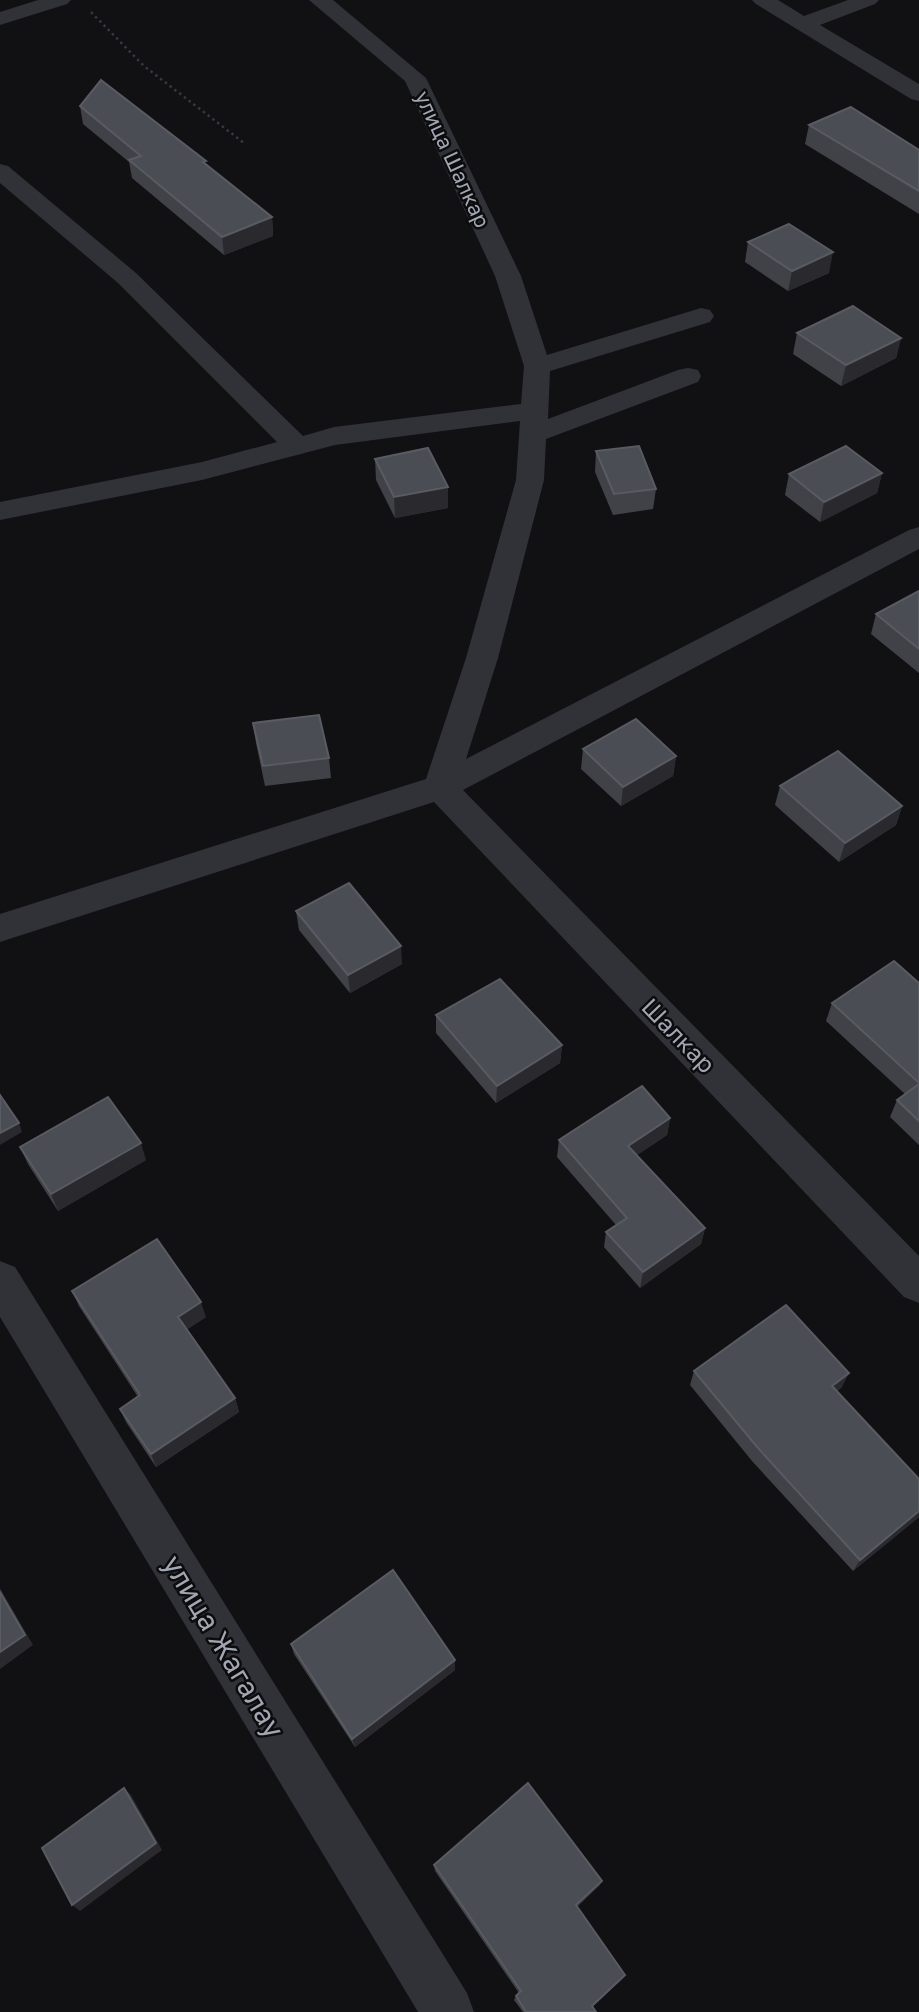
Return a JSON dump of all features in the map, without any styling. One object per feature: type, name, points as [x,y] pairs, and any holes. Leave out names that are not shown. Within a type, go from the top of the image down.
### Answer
[{"type":"street","points":[[8,11],[60,0]]},
{"type":"street","name":"улица Шалкар","points":[[320,0],[415,78],[508,276],[537,366]]},
{"type":"street","points":[[762,0],[919,94]]},
{"type":"street","points":[[802,24],[868,0]]},
{"type":"street","points":[[0,171],[127,278],[297,446]]},
{"type":"street","points":[[440,787],[482,658],[527,492],[537,366],[701,316]]},
{"type":"street","points":[[0,511],[202,471],[334,436],[534,422],[688,376]]},
{"type":"street","points":[[0,928],[440,787],[919,537]]},
{"type":"street","name":"Шалкар","points":[[440,787],[919,1284]]},
{"type":"street","name":"улица Жагалау","points":[[0,1280],[448,2012]]},
{"type":"path","points":[[89,9],[122,46],[164,84],[244,143]]},
{"type":"building","points":[[101,80],[206,161],[203,162],[272,217],[222,237],[129,160],[141,156],[80,106]]},
{"type":"building","points":[[851,107],[919,150],[919,191],[809,125]]},
{"type":"building","points":[[789,224],[833,252],[792,271],[748,242]]},
{"type":"building","points":[[853,306],[901,338],[846,365],[797,333]]},
{"type":"building","points":[[639,446],[656,489],[614,494],[596,451]]},
{"type":"building","points":[[846,446],[882,473],[824,502],[789,474]]},
{"type":"building","points":[[428,448],[448,487],[394,497],[375,459]]},
{"type":"building","points":[[919,591],[919,649],[876,614]]},
{"type":"building","points":[[319,715],[329,758],[263,766],[253,723]]},
{"type":"building","points":[[636,719],[676,756],[623,787],[583,749]]},
{"type":"building","points":[[838,751],[902,806],[845,843],[780,786]]},
{"type":"building","points":[[349,883],[401,946],[348,975],[296,911]]},
{"type":"building","points":[[894,961],[919,983],[919,1083],[832,1003]]},
{"type":"building","points":[[500,979],[562,1045],[497,1086],[436,1015]]},
{"type":"building","points":[[919,1084],[919,1121],[897,1100]]},
{"type":"building","points":[[642,1086],[670,1118],[628,1146],[705,1228],[643,1272],[606,1232],[627,1218],[559,1140]]},
{"type":"building","points":[[0,1095],[19,1123],[0,1133]]},
{"type":"building","points":[[108,1097],[141,1143],[51,1194],[20,1147]]},
{"type":"building","points":[[157,1239],[201,1302],[178,1317],[235,1398],[151,1454],[120,1409],[140,1395],[72,1291]]},
{"type":"building","points":[[786,1305],[849,1373],[832,1386],[919,1479],[919,1511],[860,1560],[758,1448],[694,1371]]},
{"type":"building","points":[[393,1570],[455,1660],[352,1739],[291,1644]]},
{"type":"building","points":[[0,1592],[25,1635],[0,1652]]},
{"type":"building","points":[[528,1783],[602,1881],[576,1905],[625,1975],[592,2006],[596,2012],[526,2012],[516,1996],[521,1991],[434,1865]]},
{"type":"building","points":[[124,1788],[156,1843],[72,1905],[42,1848]]}]
